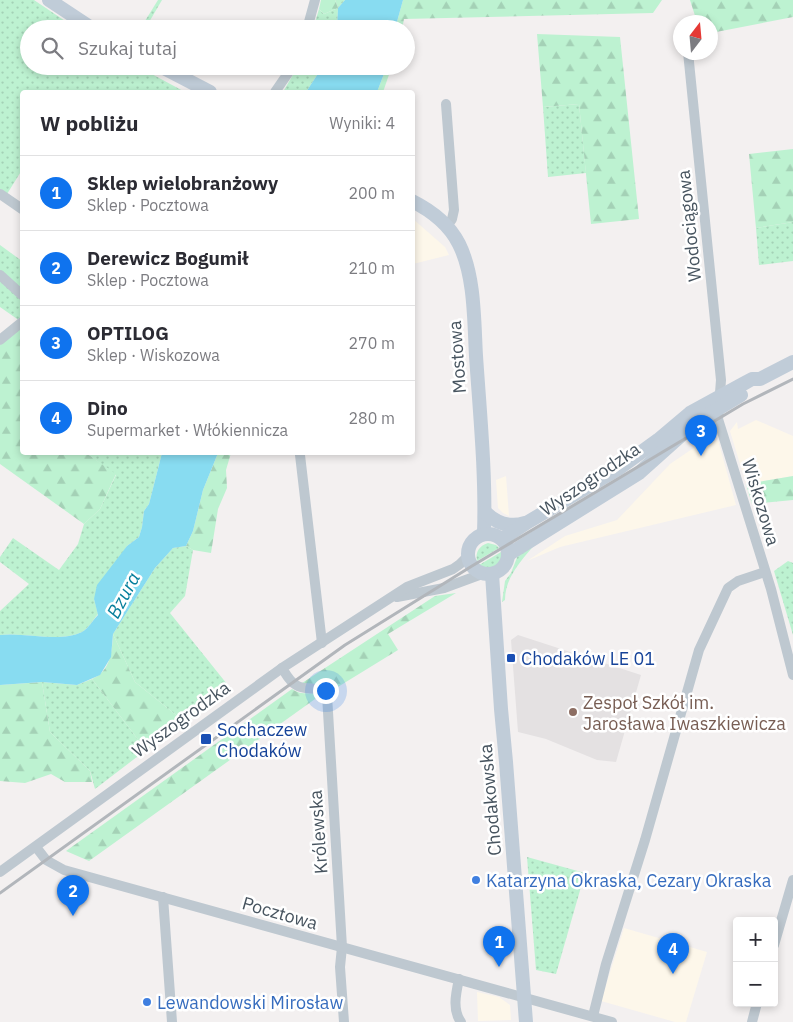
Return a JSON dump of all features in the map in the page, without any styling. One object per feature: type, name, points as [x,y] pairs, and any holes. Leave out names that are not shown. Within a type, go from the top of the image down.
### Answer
[{"type":"main road","points":[[49,0],[79,20]]},
{"type":"main road","points":[[177,75],[206,90]]},
{"type":"main road","name":"Mostowa","points":[[415,202],[426,208],[447,226],[459,244],[464,256],[470,284],[482,438],[484,534]]},
{"type":"main road","name":"Wyszogrodzka","points":[[502,539],[618,469],[658,440],[690,413],[756,386],[760,379],[793,362]]},
{"type":"main road","name":"Wyszogrodzka","points":[[509,554],[639,473],[718,402]]},
{"type":"main road","points":[[485,512],[490,517],[512,526],[528,522]]},
{"type":"main road","points":[[484,534],[491,534],[502,539],[507,546],[509,554],[502,569],[487,574],[472,566],[468,556],[470,545],[484,534]]},
{"type":"main road","name":"Chodakowska","points":[[487,574],[506,762],[526,1022]]},
{"type":"street","points":[[309,20],[315,0]]},
{"type":"street","name":"Wodociągowa","points":[[689,60],[721,380],[718,402]]},
{"type":"street","points":[[276,90],[287,75]]},
{"type":"street","points":[[446,104],[454,210],[452,219],[447,226]]},
{"type":"street","points":[[0,194],[20,209]]},
{"type":"street","points":[[0,274],[20,293]]},
{"type":"street","points":[[0,340],[20,324]]},
{"type":"street","name":"Wiskozowa","points":[[718,402],[718,419],[766,572],[793,675]]},
{"type":"street","points":[[300,455],[322,643]]},
{"type":"street","name":"Wyszogrodzka","points":[[0,872],[282,668],[407,587],[448,571],[460,564],[468,556]]},
{"type":"street","points":[[593,1016],[606,964],[645,840],[700,650],[728,588],[738,581],[766,572]]},
{"type":"street","name":"Wyszogrodzka","points":[[387,600],[407,594],[444,588],[487,574]]},
{"type":"street","name":"Królewska","points":[[282,668],[296,686],[318,688],[327,695],[342,947],[340,967],[344,1022]]},
{"type":"street","name":"Pocztowa","points":[[36,847],[46,860],[64,870],[524,996],[612,1022]]},
{"type":"street","points":[[778,931],[793,880]]},
{"type":"street","points":[[163,897],[172,1022]]},
{"type":"street","points":[[459,979],[456,1009],[457,1017],[461,1022]]},
{"type":"street","points":[[752,1022],[756,1007]]},
{"type":"shaded area","points":[[415,221],[445,247],[449,255],[415,264]]},
{"type":"shaded area","points":[[756,420],[793,436],[793,476],[746,484],[730,431],[737,422],[738,429]]},
{"type":"shaded area","points":[[718,440],[736,505],[560,547],[527,561],[565,536],[617,520],[670,464],[695,447]]},
{"type":"shaded area","points":[[506,476],[509,516],[498,508],[496,480]]},
{"type":"shaded area","name":"Zespoł Szkół im. Jarosława Iwaszkiewicza","points":[[518,635],[641,675],[616,762],[597,760],[546,739],[518,732],[511,640]]},
{"type":"shaded area","points":[[624,928],[707,952],[686,1022],[675,1022],[601,1001]]},
{"type":"shaded area","points":[[477,992],[499,997],[510,1005],[511,1020],[478,1021]]},
{"type":"green space","points":[[0,0],[34,0],[64,20],[20,20],[20,75],[154,75],[181,90],[20,90],[20,173],[7,194],[0,189]]},
{"type":"green space","points":[[158,0],[162,0],[150,20],[146,20]]},
{"type":"green space","points":[[321,0],[335,0],[338,8],[324,14],[319,9]]},
{"type":"green space","points":[[335,0],[345,0],[338,8]]},
{"type":"green space","points":[[403,0],[662,0],[653,13],[397,20]]},
{"type":"green space","points":[[690,0],[793,0],[793,17],[718,32],[718,15],[695,15]]},
{"type":"green space","points":[[338,8],[337,20],[316,20],[319,9],[324,14]]},
{"type":"green space","points":[[537,34],[620,37],[639,219],[591,224],[579,104],[543,107]]},
{"type":"green space","points":[[293,75],[317,75],[307,90],[284,90]]},
{"type":"green space","points":[[384,75],[389,75],[384,90],[378,90]]},
{"type":"green space","points":[[579,104],[586,173],[548,177],[543,107]]},
{"type":"green space","points":[[793,149],[793,222],[756,228],[749,154]]},
{"type":"green space","points":[[793,222],[793,261],[759,265],[756,228]]},
{"type":"green space","points":[[0,245],[20,260],[20,290],[0,271]]},
{"type":"green space","points":[[0,279],[20,297],[20,321],[0,307]]},
{"type":"green space","points":[[20,328],[20,455],[89,455],[116,474],[100,509],[84,524],[0,464],[0,345]]},
{"type":"green space","points":[[89,455],[161,455],[149,504],[144,511],[139,537],[127,546],[94,599],[98,614],[84,631],[73,635],[53,637],[0,635],[0,611],[29,584],[0,562],[0,557],[13,538],[59,570],[78,544],[84,524],[100,509],[116,475]]},
{"type":"green space","points":[[217,455],[230,455],[226,470],[227,488],[218,509],[211,553],[193,550],[186,546],[193,531],[203,490]]},
{"type":"green space","points":[[793,476],[793,500],[752,504],[746,484]]},
{"type":"green space","points":[[488,543],[499,548],[477,561],[478,550]]},
{"type":"green space","points":[[536,543],[511,576],[505,600],[502,602],[505,581],[511,573],[518,555]]},
{"type":"green space","points":[[186,546],[193,550],[185,596],[170,613],[231,689],[186,723],[135,682],[113,634],[155,568],[173,548]]},
{"type":"green space","points":[[501,552],[501,562],[496,568],[488,569],[479,565]]},
{"type":"green space","points":[[788,561],[793,563],[793,635],[774,571]]},
{"type":"green space","points":[[456,593],[388,634],[398,650],[328,693],[328,688],[321,684],[299,685],[435,596]]},
{"type":"green space","points":[[113,634],[135,682],[186,723],[146,750],[92,679],[107,666],[111,654]]},
{"type":"green space","points":[[92,679],[146,750],[95,789],[90,771],[50,732],[42,682],[77,685]]},
{"type":"green space","points":[[42,682],[50,732],[90,771],[92,782],[65,782],[51,774],[25,783],[0,781],[0,685]]},
{"type":"green space","points":[[292,689],[303,693],[322,694],[89,861],[66,851]]},
{"type":"green space","points":[[527,857],[585,873],[556,974],[536,970]]},
{"type":"water","points":[[345,0],[403,0],[397,20],[337,20],[338,8]]},
{"type":"water","points":[[317,75],[384,75],[378,90],[307,90]]},
{"type":"water","name":"Bzura","points":[[161,455],[217,455],[203,490],[193,531],[186,546],[173,548],[155,568],[113,634],[111,657],[100,675],[77,685],[42,682],[0,685],[0,635],[63,637],[84,631],[98,615],[94,599],[97,585],[127,546],[139,537],[144,511],[149,504]]},
{"type":"railway","points":[[0,893],[345,645],[472,566],[743,404],[793,379]]},
{"type":"place","name":"OPTILOG","points":[[701,456]]},
{"type":"place","name":"Chodaków LE 01","points":[[511,658]]},
{"type":"place","name":"Zespoł Szkół im. Jarosława Iwaszkiewicza","points":[[573,712]]},
{"type":"place","name":"Sochaczew Chodaków","points":[[206,739]]},
{"type":"place","name":"Katarzyna Okraska, Cezary Okraska","points":[[476,880]]},
{"type":"place","name":"Derewicz Bogumił","points":[[73,916]]},
{"type":"place","name":"Sklep wielobranżowy","points":[[499,967]]},
{"type":"place","name":"Dino","points":[[673,974]]},
{"type":"place","name":"Lewandowski Mirosław","points":[[147,1002]]}]
